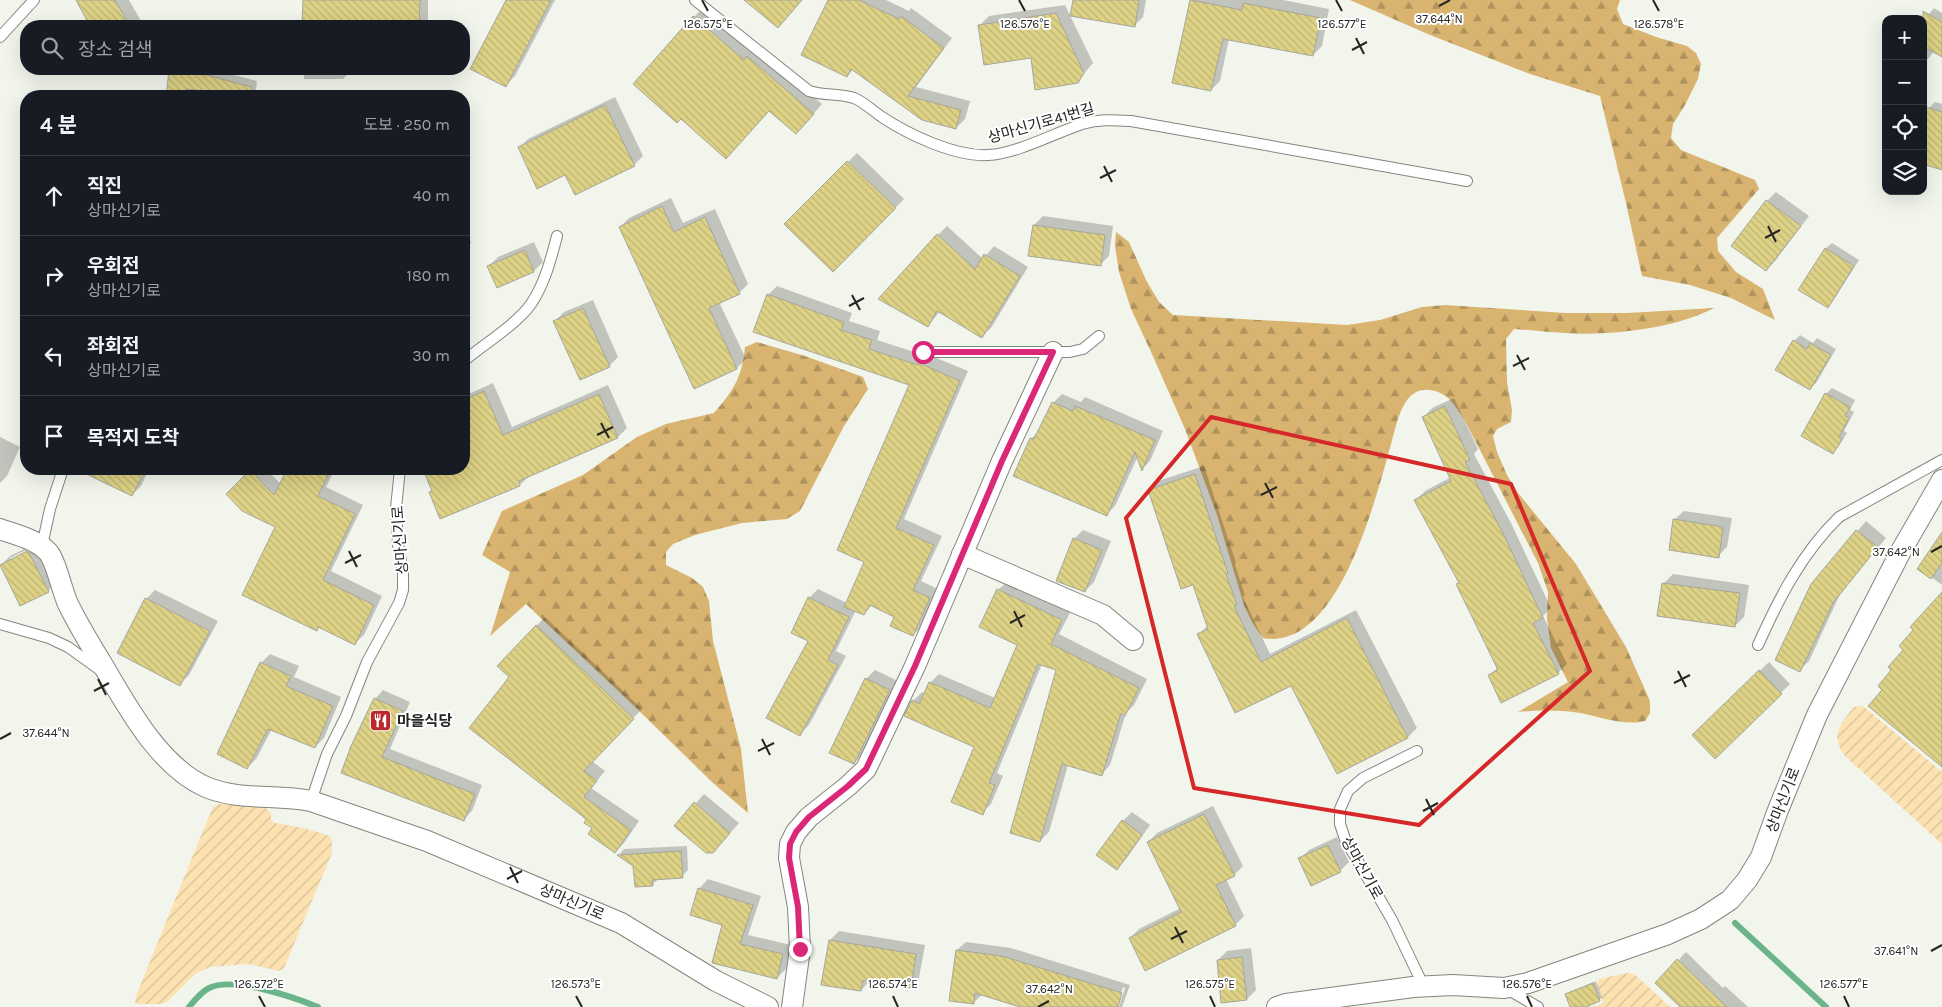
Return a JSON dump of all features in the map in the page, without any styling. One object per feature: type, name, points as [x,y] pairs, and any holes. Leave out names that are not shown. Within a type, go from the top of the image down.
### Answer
[{"type":"street","points":[[792,1007],[800,949],[798,907],[789,858],[790,844],[796,832],[809,817],[866,769],[915,666],[1002,461],[1053,352]]},
{"type":"street","name":"상마신기로","points":[[1277,1007],[1286,1004],[1424,987],[1453,985],[1504,988],[1528,983],[1668,934],[1693,923],[1730,900],[1747,880],[1761,857],[1817,715],[1901,551],[1942,480]]},
{"type":"street","points":[[0,529],[42,546]]},
{"type":"street","name":"상마신기로","points":[[42,546],[54,560],[58,578],[75,619],[131,713],[168,760],[186,775],[205,787],[226,793],[311,801],[427,841],[621,923],[716,981],[767,1007]]},
{"type":"street","points":[[962,554],[1096,611],[1119,627],[1133,640]]},
{"type":"lane","points":[[0,37],[34,0]]},
{"type":"lane","name":"상마신기로41번길","points":[[695,0],[809,91],[819,95],[842,94],[856,99],[883,118],[915,136],[970,153],[989,155],[1010,150],[1084,124],[1105,120],[1131,121],[1467,181]]},
{"type":"lane","points":[[470,356],[519,317],[530,305],[548,269],[558,236]]},
{"type":"lane","points":[[923,352],[1070,352],[1084,349],[1099,336]]},
{"type":"lane","points":[[1758,645],[1793,575],[1825,530],[1839,517],[1942,460]]},
{"type":"lane","points":[[42,546],[60,475]]},
{"type":"lane","name":"상마신기로","points":[[311,801],[327,754],[346,716],[367,662],[399,604],[403,590],[403,572],[398,545],[396,508],[399,475]]},
{"type":"lane","name":"상마신기로","points":[[0,624],[41,635],[68,647],[109,676]]},
{"type":"lane","name":"상마신기로","points":[[1417,750],[1363,778],[1348,790],[1340,809],[1340,824],[1345,839],[1400,936],[1424,987]]},
{"type":"lane","name":"상마신기로","points":[[1504,988],[1538,1007]]},
{"type":"highlighted area","points":[[1211,417],[1511,484],[1590,671],[1419,825],[1194,788],[1126,518]]},
{"type":"green space","points":[[1350,0],[1620,0],[1617,9],[1623,24],[1656,37],[1687,46],[1696,53],[1701,64],[1698,79],[1673,124],[1671,138],[1681,150],[1755,180],[1759,189],[1717,238],[1718,251],[1736,272],[1763,289],[1775,320],[1731,298],[1690,285],[1642,276],[1600,96],[1530,74],[1430,35]]},
{"type":"green space","points":[[1116,232],[1129,242],[1146,280],[1159,302],[1173,315],[1347,325],[1380,320],[1422,307],[1445,305],[1566,313],[1627,313],[1714,308],[1680,321],[1641,330],[1582,334],[1514,329],[1506,339],[1507,382],[1512,410],[1511,422],[1497,429],[1493,436],[1497,452],[1507,475],[1518,493],[1576,564],[1626,647],[1650,701],[1650,713],[1645,721],[1620,722],[1564,711],[1518,712],[1568,682],[1551,648],[1547,618],[1548,592],[1538,563],[1464,419],[1449,399],[1437,391],[1422,390],[1417,392],[1407,400],[1403,407],[1369,519],[1354,557],[1336,591],[1315,618],[1291,635],[1263,638],[1253,624],[1244,605],[1217,515],[1185,429],[1131,309],[1119,272],[1115,246]]},
{"type":"green space","points":[[757,342],[805,356],[863,377],[868,389],[844,426],[800,511],[787,519],[742,523],[695,535],[673,544],[666,552],[666,565],[692,578],[703,587],[709,601],[713,641],[741,749],[748,813],[713,783],[526,604],[490,636],[510,572],[482,555],[502,511],[583,475],[637,437],[666,424],[714,413],[736,383],[742,367],[745,347]]},
{"type":"shaded area","points":[[1863,706],[1942,772],[1942,844],[1845,756],[1840,749],[1837,736],[1844,719],[1854,707]]},
{"type":"shaded area","points":[[219,804],[265,807],[271,813],[271,820],[275,823],[303,828],[330,836],[332,853],[284,968],[279,971],[248,964],[210,967],[195,974],[168,1001],[162,1004],[137,1004],[135,1002],[136,996],[207,821],[213,807]]},
{"type":"shaded area","points":[[1627,973],[1634,974],[1670,1007],[1592,1007],[1603,1003],[1597,984],[1599,979]]},
{"type":"building","points":[[76,0],[115,0],[127,20],[87,20]]},
{"type":"building","points":[[303,0],[420,0],[419,20],[302,20]]},
{"type":"building","points":[[506,0],[551,0],[506,87],[470,69]]},
{"type":"building","points":[[744,0],[802,0],[778,28]]},
{"type":"building","points":[[828,0],[859,0],[899,19],[901,16],[944,48],[908,96],[961,110],[956,129],[922,120],[851,69],[847,77],[801,55]]},
{"type":"building","points":[[1073,0],[1139,0],[1135,27],[1070,16]]},
{"type":"building","points":[[1190,0],[1242,10],[1243,3],[1321,18],[1313,56],[1223,39],[1211,91],[1172,83]]},
{"type":"building","points":[[1923,11],[1942,22],[1942,57],[1927,48],[1927,15],[1923,15]]},
{"type":"building","points":[[1056,13],[1084,73],[1078,83],[1035,90],[1031,58],[984,65],[978,25]]},
{"type":"building","points":[[693,16],[744,60],[747,56],[814,114],[796,134],[769,111],[726,159],[681,119],[677,123],[633,84]]},
{"type":"building","points":[[169,75],[207,75],[252,87],[251,90],[167,90]]},
{"type":"building","points":[[605,105],[635,166],[575,195],[565,175],[537,189],[518,147]]},
{"type":"building","points":[[1927,107],[1942,112],[1942,170],[1927,165]]},
{"type":"building","points":[[847,161],[896,208],[833,272],[784,224]]},
{"type":"building","points":[[1766,200],[1801,226],[1766,271],[1731,246]]},
{"type":"building","points":[[662,206],[674,232],[705,217],[740,294],[709,308],[737,369],[694,389],[619,227]]},
{"type":"building","points":[[1033,225],[1105,235],[1101,266],[1028,256]]},
{"type":"building","points":[[937,234],[975,269],[984,254],[1020,276],[982,338],[937,311],[928,327],[878,299]]},
{"type":"building","points":[[1825,248],[1854,266],[1828,308],[1798,290]]},
{"type":"building","points":[[525,250],[534,272],[497,288],[487,266]]},
{"type":"building","points":[[767,294],[844,322],[841,330],[872,340],[869,349],[918,365],[919,363],[960,381],[896,528],[934,545],[913,590],[930,598],[913,636],[890,626],[894,617],[870,605],[864,615],[844,607],[864,562],[837,550],[909,385],[753,332]]},
{"type":"building","points":[[583,308],[610,367],[580,380],[553,321]]},
{"type":"building","points":[[1793,340],[1807,349],[1810,343],[1831,355],[1810,390],[1775,370]]},
{"type":"building","points":[[484,391],[503,435],[599,394],[618,438],[519,481],[520,486],[440,519],[429,492],[432,491],[425,475],[470,475],[470,397]]},
{"type":"building","points":[[1825,393],[1850,407],[1845,416],[1849,418],[1839,437],[1842,439],[1833,454],[1801,436]]},
{"type":"building","points":[[1052,402],[1073,411],[1075,406],[1155,440],[1142,471],[1135,452],[1107,516],[1013,476],[1030,438],[1034,439]]},
{"type":"building","points":[[1445,406],[1470,460],[1465,462],[1503,533],[1543,618],[1533,623],[1559,674],[1501,703],[1488,675],[1498,670],[1456,584],[1459,583],[1414,500],[1451,481],[1422,417]]},
{"type":"building","points":[[1195,474],[1228,573],[1226,574],[1237,605],[1234,606],[1261,662],[1347,618],[1408,738],[1337,774],[1291,686],[1235,713],[1197,634],[1208,629],[1193,585],[1181,589],[1148,490]]},
{"type":"building","points":[[88,475],[143,475],[132,496]]},
{"type":"building","points":[[245,475],[255,475],[274,495],[284,475],[328,475],[318,496],[355,514],[323,580],[374,605],[355,645],[318,627],[317,631],[242,595],[275,527],[242,511],[226,494]]},
{"type":"building","points":[[1673,519],[1723,527],[1719,558],[1669,550]]},
{"type":"building","points":[[1856,530],[1878,547],[1833,603],[1800,672],[1775,660],[1811,584]]},
{"type":"building","points":[[1942,532],[1942,563],[1931,579],[1917,569]]},
{"type":"building","points":[[1073,538],[1102,550],[1085,592],[1056,581]]},
{"type":"building","points":[[27,551],[49,592],[20,606],[0,565]]},
{"type":"building","points":[[1662,583],[1740,593],[1735,627],[1657,616]]},
{"type":"building","points":[[997,589],[1062,620],[1051,644],[1139,688],[1125,716],[1121,713],[1102,776],[1062,764],[1040,842],[1010,833],[1056,670],[1038,664],[989,783],[995,785],[983,815],[951,802],[974,747],[904,716],[912,700],[919,704],[929,682],[990,708],[1017,645],[979,627]]},
{"type":"building","points":[[1942,592],[1942,767],[1868,706],[1882,690],[1878,686],[1891,670],[1888,667],[1903,650],[1899,646],[1913,630],[1910,627]]},
{"type":"building","points":[[808,597],[849,617],[828,660],[838,665],[800,736],[766,718],[808,641],[791,633]]},
{"type":"building","points":[[145,598],[210,631],[180,686],[117,653]]},
{"type":"building","points":[[536,625],[634,719],[584,771],[597,781],[584,797],[631,830],[615,853],[588,834],[592,828],[584,823],[586,819],[469,728],[509,677],[497,666]]},
{"type":"building","points":[[260,662],[291,676],[286,686],[333,706],[315,748],[268,729],[247,769],[217,754]]},
{"type":"building","points":[[1759,670],[1782,694],[1715,759],[1692,735]]},
{"type":"building","points":[[865,678],[890,690],[854,764],[829,753]]},
{"type":"building","points":[[374,698],[403,711],[382,757],[475,794],[464,821],[341,773],[351,746]]},
{"type":"building","points":[[694,802],[730,833],[713,853],[706,853],[674,826]]},
{"type":"building","points":[[1204,814],[1235,876],[1216,885],[1236,926],[1145,971],[1129,938],[1181,912],[1147,842]]},
{"type":"building","points":[[1122,820],[1142,835],[1117,870],[1096,855]]},
{"type":"building","points":[[1328,845],[1341,872],[1311,886],[1298,858]]},
{"type":"building","points":[[681,851],[683,878],[652,880],[653,886],[635,887],[633,866],[617,855]]},
{"type":"building","points":[[698,888],[753,905],[740,944],[783,954],[777,979],[712,963],[722,925],[690,915]]},
{"type":"building","points":[[829,940],[916,954],[911,988],[863,980],[861,991],[821,985]]},
{"type":"building","points":[[956,950],[1002,956],[1122,993],[1118,1007],[1020,1007],[975,993],[974,1004],[949,1001]]},
{"type":"building","points":[[1242,957],[1247,1000],[1221,1003],[1217,960]]},
{"type":"building","points":[[1677,959],[1727,1007],[1680,1007],[1655,983]]},
{"type":"building","points":[[1593,983],[1600,1001],[1586,1007],[1570,1007],[1565,994]]},
{"type":"waterway","points":[[1735,923],[1826,1007]]},
{"type":"waterway","points":[[189,1007],[200,994],[209,988],[233,984],[263,989],[318,1007]]},
{"type":"place","name":"마을식당","points":[[381,721]]},
{"type":"route","points":[[800,949],[798,907],[789,858],[790,844],[796,832],[809,817],[866,769],[915,666],[1002,461],[1053,352],[923,352]]}]
